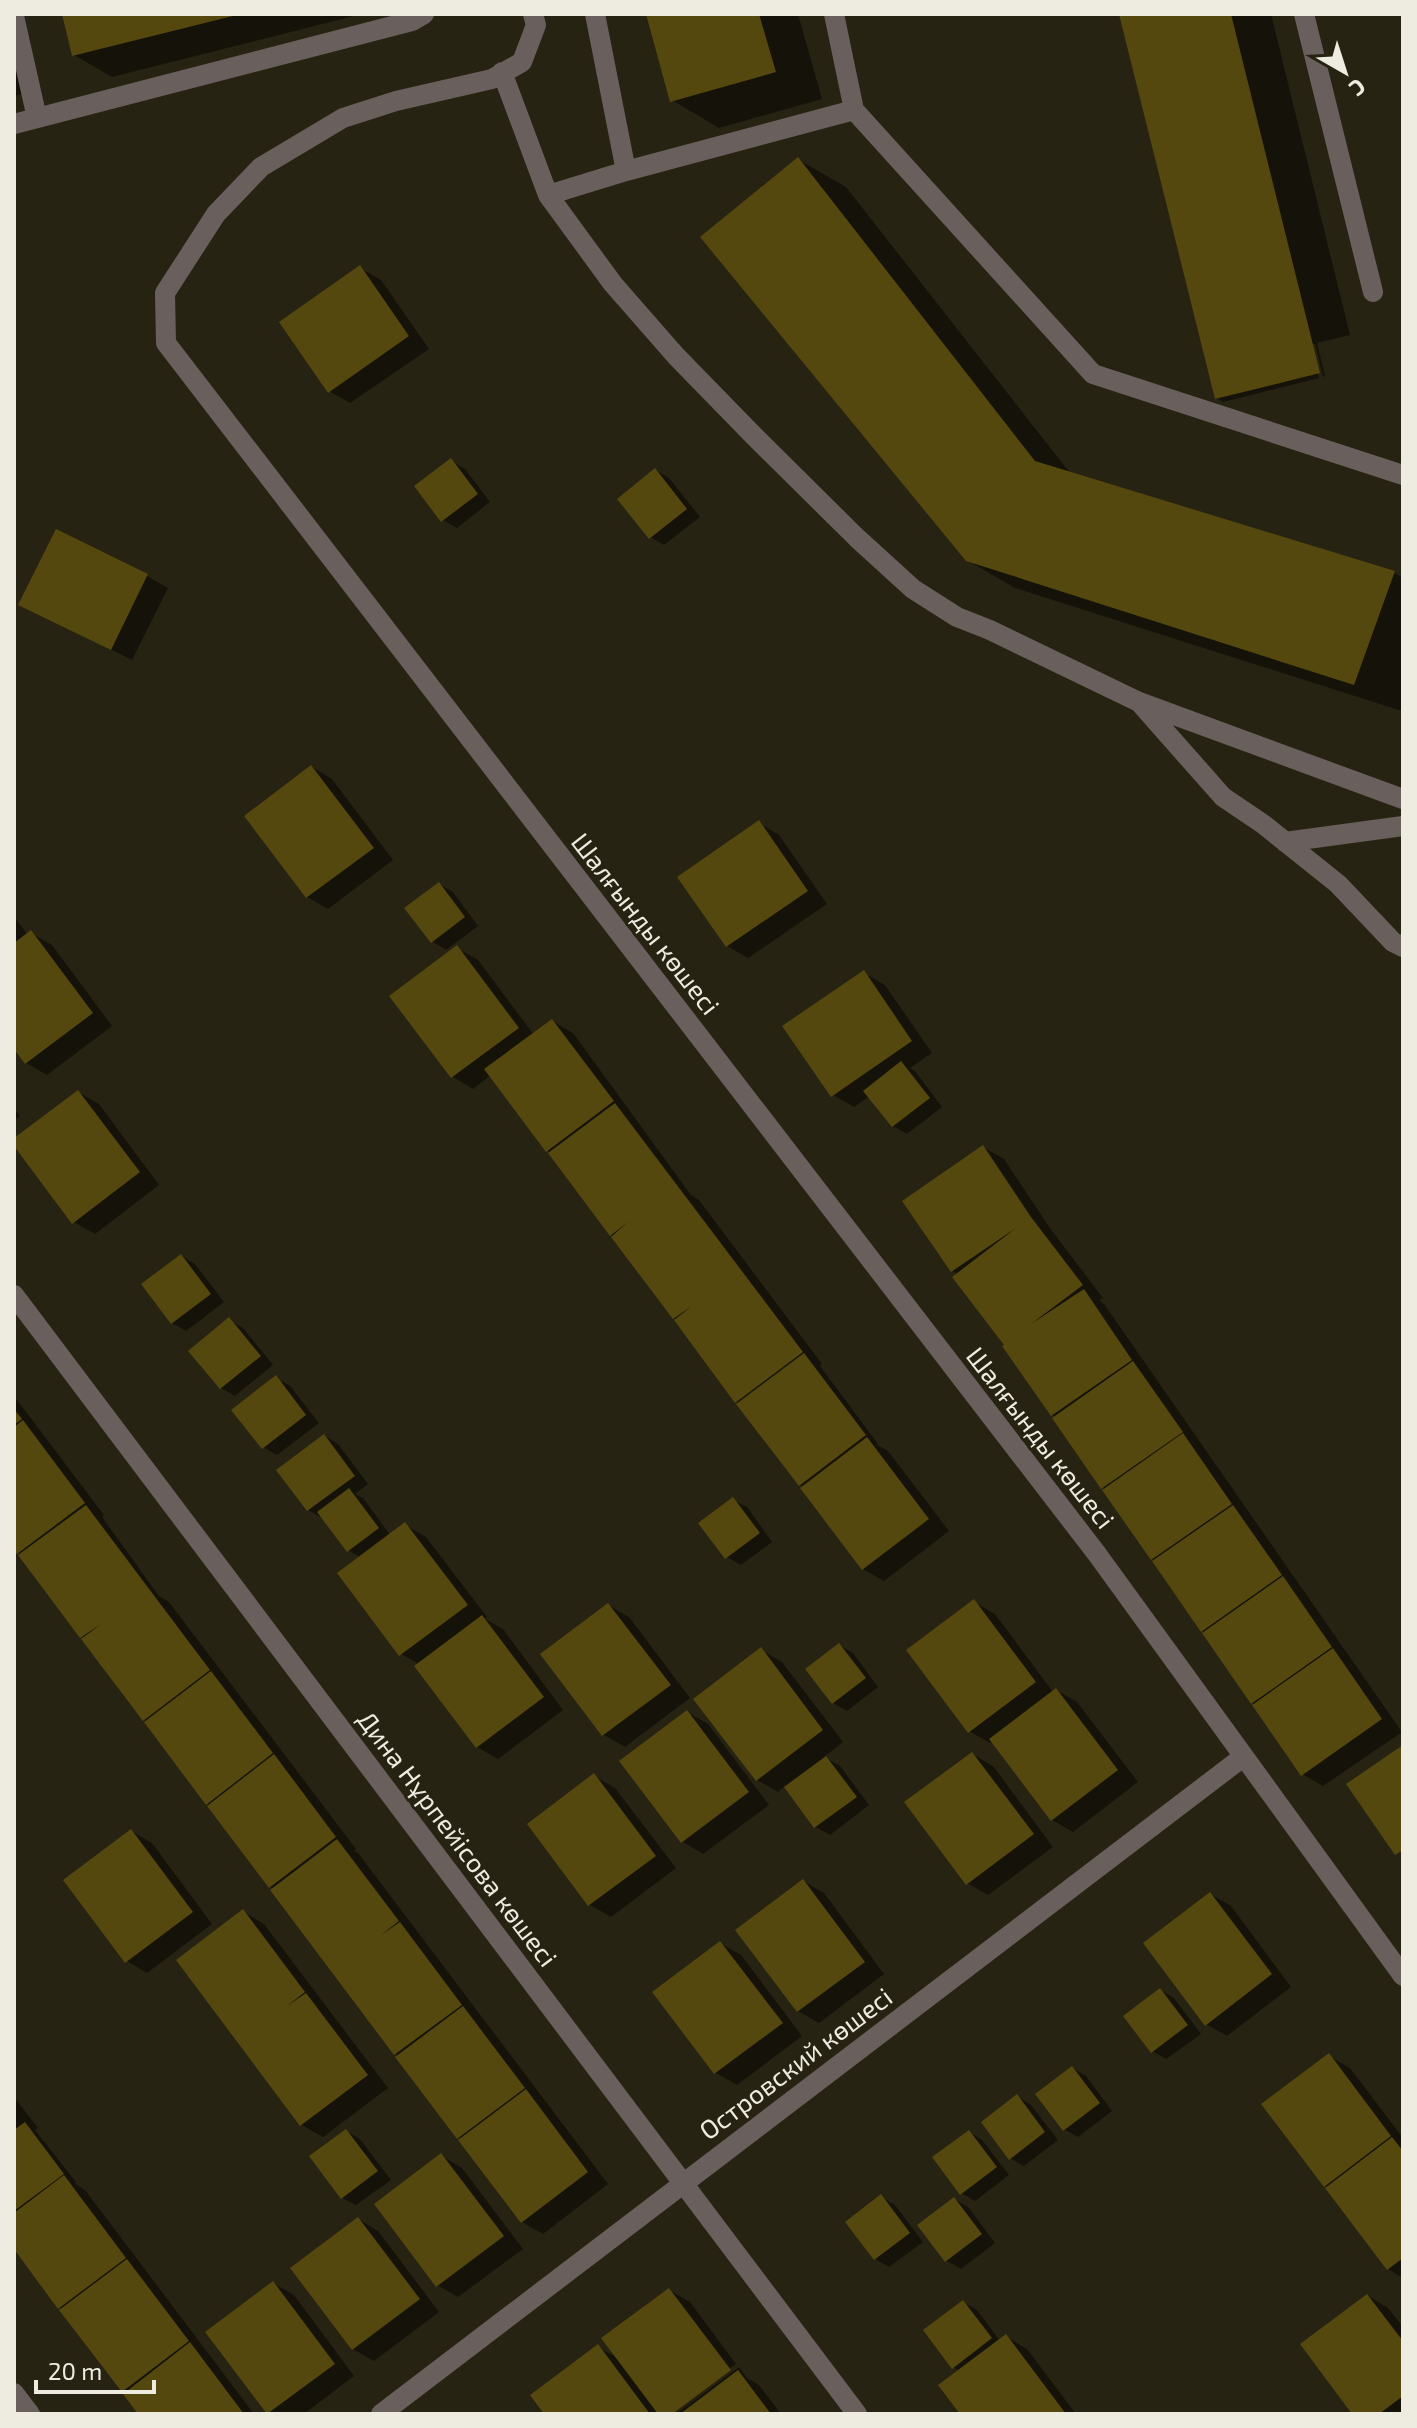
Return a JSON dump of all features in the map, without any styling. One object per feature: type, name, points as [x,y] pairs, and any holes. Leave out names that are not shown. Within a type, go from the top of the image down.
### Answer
[{"type":"street","points":[[14,124],[412,21],[424,14]]},
{"type":"street","name":"Шалғынды көшесі","points":[[533,14],[536,25],[522,62],[492,79],[396,101],[343,118],[261,167],[216,214],[165,293],[166,343],[1097,1554],[1403,1976]]},
{"type":"street","points":[[595,14],[626,171]]},
{"type":"street","points":[[834,14],[854,110],[1093,374],[1403,475]]},
{"type":"street","points":[[1304,14],[1373,292]]},
{"type":"street","points":[[14,16],[37,118]]},
{"type":"street","points":[[502,72],[548,195],[613,284],[676,356],[857,538],[913,589],[957,617],[1139,702],[1403,799]]},
{"type":"street","points":[[548,195],[854,110]]},
{"type":"street","points":[[1139,702],[1223,797],[1338,884],[1393,942],[1403,947]]},
{"type":"street","points":[[1285,842],[1403,826]]},
{"type":"street","name":"Дина Нұрпейісова көшесі","points":[[14,1295],[857,2414]]},
{"type":"street","name":"Островский көшесі","points":[[381,2414],[1243,1757]]},
{"type":"street","points":[[14,2393],[30,2414]]},
{"type":"building","points":[[62,14],[237,14],[237,15],[72,56]]},
{"type":"building","points":[[646,14],[759,14],[776,72],[670,102]]},
{"type":"building","points":[[1119,14],[1231,14],[1320,373],[1215,399]]},
{"type":"building","points":[[798,157],[1035,461],[1395,571],[1354,685],[966,561],[700,237]]},
{"type":"building","points":[[360,265],[409,336],[328,393],[279,322]]},
{"type":"building","points":[[451,458],[478,494],[441,522],[414,486]]},
{"type":"building","points":[[655,468],[687,509],[649,539],[617,499]]},
{"type":"building","points":[[56,529],[148,574],[111,650],[18,605]]},
{"type":"building","points":[[311,765],[374,848],[306,898],[244,816]]},
{"type":"building","points":[[759,820],[808,891],[726,947],[677,877]]},
{"type":"building","points":[[439,882],[465,917],[431,943],[404,908]]},
{"type":"building","points":[[31,930],[93,1013],[25,1064],[14,1049],[14,943]]},
{"type":"building","points":[[457,945],[519,1028],[451,1078],[389,996]]},
{"type":"building","points":[[864,970],[912,1041],[831,1097],[782,1026]]},
{"type":"building","points":[[552,1019],[614,1101],[546,1152],[484,1069]]},
{"type":"building","points":[[901,1061],[930,1098],[892,1127],[863,1091]]},
{"type":"building","points":[[78,1090],[140,1172],[72,1224],[14,1146],[14,1138]]},
{"type":"building","points":[[615,1103],[803,1352],[735,1403],[674,1320],[692,1306],[673,1319],[611,1237],[628,1222],[610,1236],[548,1153]]},
{"type":"building","points":[[983,1145],[1031,1217],[1083,1285],[1031,1324],[1084,1289],[1132,1360],[1051,1416],[1004,1345],[952,1277],[1016,1228],[951,1272],[902,1201]]},
{"type":"building","points":[[181,1254],[211,1294],[171,1324],[141,1284]]},
{"type":"building","points":[[229,1317],[261,1356],[220,1389],[188,1351]]},
{"type":"building","points":[[804,1353],[866,1435],[799,1486],[736,1404]]},
{"type":"building","points":[[1133,1361],[1183,1432],[1101,1489],[1052,1418]]},
{"type":"building","points":[[276,1375],[306,1415],[262,1449],[231,1410]]},
{"type":"building","points":[[14,1409],[22,1419],[14,1425]]},
{"type":"building","points":[[23,1420],[85,1503],[17,1554],[14,1550],[14,1427]]},
{"type":"building","points":[[1183,1433],[1232,1504],[1151,1560],[1102,1490]]},
{"type":"building","points":[[324,1434],[355,1476],[307,1511],[276,1470]]},
{"type":"building","points":[[867,1437],[929,1519],[862,1570],[800,1488]]},
{"type":"building","points":[[349,1488],[379,1528],[347,1552],[317,1512]]},
{"type":"building","points":[[733,1497],[760,1533],[725,1559],[698,1523]]},
{"type":"building","points":[[86,1505],[210,1670],[143,1721],[81,1639],[101,1624],[80,1638],[18,1555]]},
{"type":"building","points":[[1233,1505],[1282,1575],[1201,1632],[1152,1561]]},
{"type":"building","points":[[405,1522],[468,1605],[399,1656],[337,1573]]},
{"type":"building","points":[[1283,1576],[1332,1647],[1251,1704],[1202,1633]]},
{"type":"building","points":[[974,1599],[1036,1682],[968,1733],[906,1650]]},
{"type":"building","points":[[608,1603],[671,1685],[602,1736],[540,1654]]},
{"type":"building","points":[[482,1615],[544,1697],[476,1748],[414,1666]]},
{"type":"building","points":[[839,1643],[866,1678],[832,1704],[805,1669]]},
{"type":"building","points":[[761,1647],[823,1730],[756,1781],[693,1699]]},
{"type":"building","points":[[1333,1648],[1382,1719],[1301,1776],[1252,1705]]},
{"type":"building","points":[[211,1671],[273,1753],[206,1805],[144,1722]]},
{"type":"building","points":[[1056,1688],[1118,1770],[1051,1821],[989,1739]]},
{"type":"building","points":[[687,1710],[749,1792],[681,1843],[619,1761]]},
{"type":"building","points":[[1403,1745],[1403,1850],[1395,1855],[1346,1784]]},
{"type":"building","points":[[972,1752],[1034,1834],[966,1885],[904,1802]]},
{"type":"building","points":[[274,1754],[336,1837],[269,1888],[207,1806]]},
{"type":"building","points":[[826,1756],[857,1797],[814,1828],[784,1787]]},
{"type":"building","points":[[594,1773],[656,1856],[588,1906],[527,1824]]},
{"type":"building","points":[[131,1829],[193,1912],[125,1963],[63,1880]]},
{"type":"building","points":[[337,1839],[399,1921],[381,1935],[400,1922],[462,2005],[394,2055],[270,1890]]},
{"type":"building","points":[[803,1879],[865,1962],[797,2012],[735,1930]]},
{"type":"building","points":[[1210,1892],[1272,1974],[1205,2026],[1143,1943]]},
{"type":"building","points":[[243,1909],[305,1992],[287,2006],[306,1993],[368,2075],[300,2126],[176,1960]]},
{"type":"building","points":[[720,1941],[783,2023],[714,2074],[652,1992]]},
{"type":"building","points":[[1160,1988],[1188,2025],[1151,2053],[1123,2016]]},
{"type":"building","points":[[463,2006],[525,2088],[457,2139],[395,2057]]},
{"type":"building","points":[[1329,2053],[1391,2136],[1324,2187],[1261,2104]]},
{"type":"building","points":[[1072,2066],[1100,2103],[1063,2131],[1035,2094]]},
{"type":"building","points":[[526,2089],[588,2172],[521,2223],[458,2140]]},
{"type":"building","points":[[1017,2094],[1045,2132],[1009,2160],[981,2122]]},
{"type":"building","points":[[25,2122],[64,2174],[14,2211],[14,2130]]},
{"type":"building","points":[[346,2129],[378,2171],[341,2199],[309,2156]]},
{"type":"building","points":[[969,2130],[997,2167],[960,2195],[932,2157]]},
{"type":"building","points":[[1392,2137],[1403,2151],[1403,2258],[1387,2270],[1325,2188]]},
{"type":"building","points":[[441,2153],[504,2236],[436,2287],[374,2204]]},
{"type":"building","points":[[64,2175],[126,2258],[58,2309],[14,2249],[14,2213]]},
{"type":"building","points":[[881,2194],[910,2233],[874,2260],[845,2222]]},
{"type":"building","points":[[954,2197],[982,2234],[945,2262],[917,2225]]},
{"type":"building","points":[[358,2217],[420,2299],[352,2350],[290,2268]]},
{"type":"building","points":[[127,2259],[189,2341],[122,2392],[59,2310]]},
{"type":"building","points":[[273,2281],[335,2364],[267,2414],[205,2332]]},
{"type":"building","points":[[669,2288],[731,2370],[672,2414],[658,2414],[601,2338]]},
{"type":"building","points":[[1367,2294],[1403,2341],[1403,2396],[1379,2414],[1352,2414],[1300,2344]]},
{"type":"building","points":[[963,2300],[992,2338],[952,2369],[923,2330]]},
{"type":"building","points":[[1006,2334],[1066,2414],[960,2414],[938,2385]]},
{"type":"building","points":[[190,2342],[244,2414],[138,2414],[123,2394]]},
{"type":"building","points":[[598,2344],[650,2414],[544,2414],[530,2395]]},
{"type":"building","points":[[738,2370],[771,2414],[680,2414]]}]
